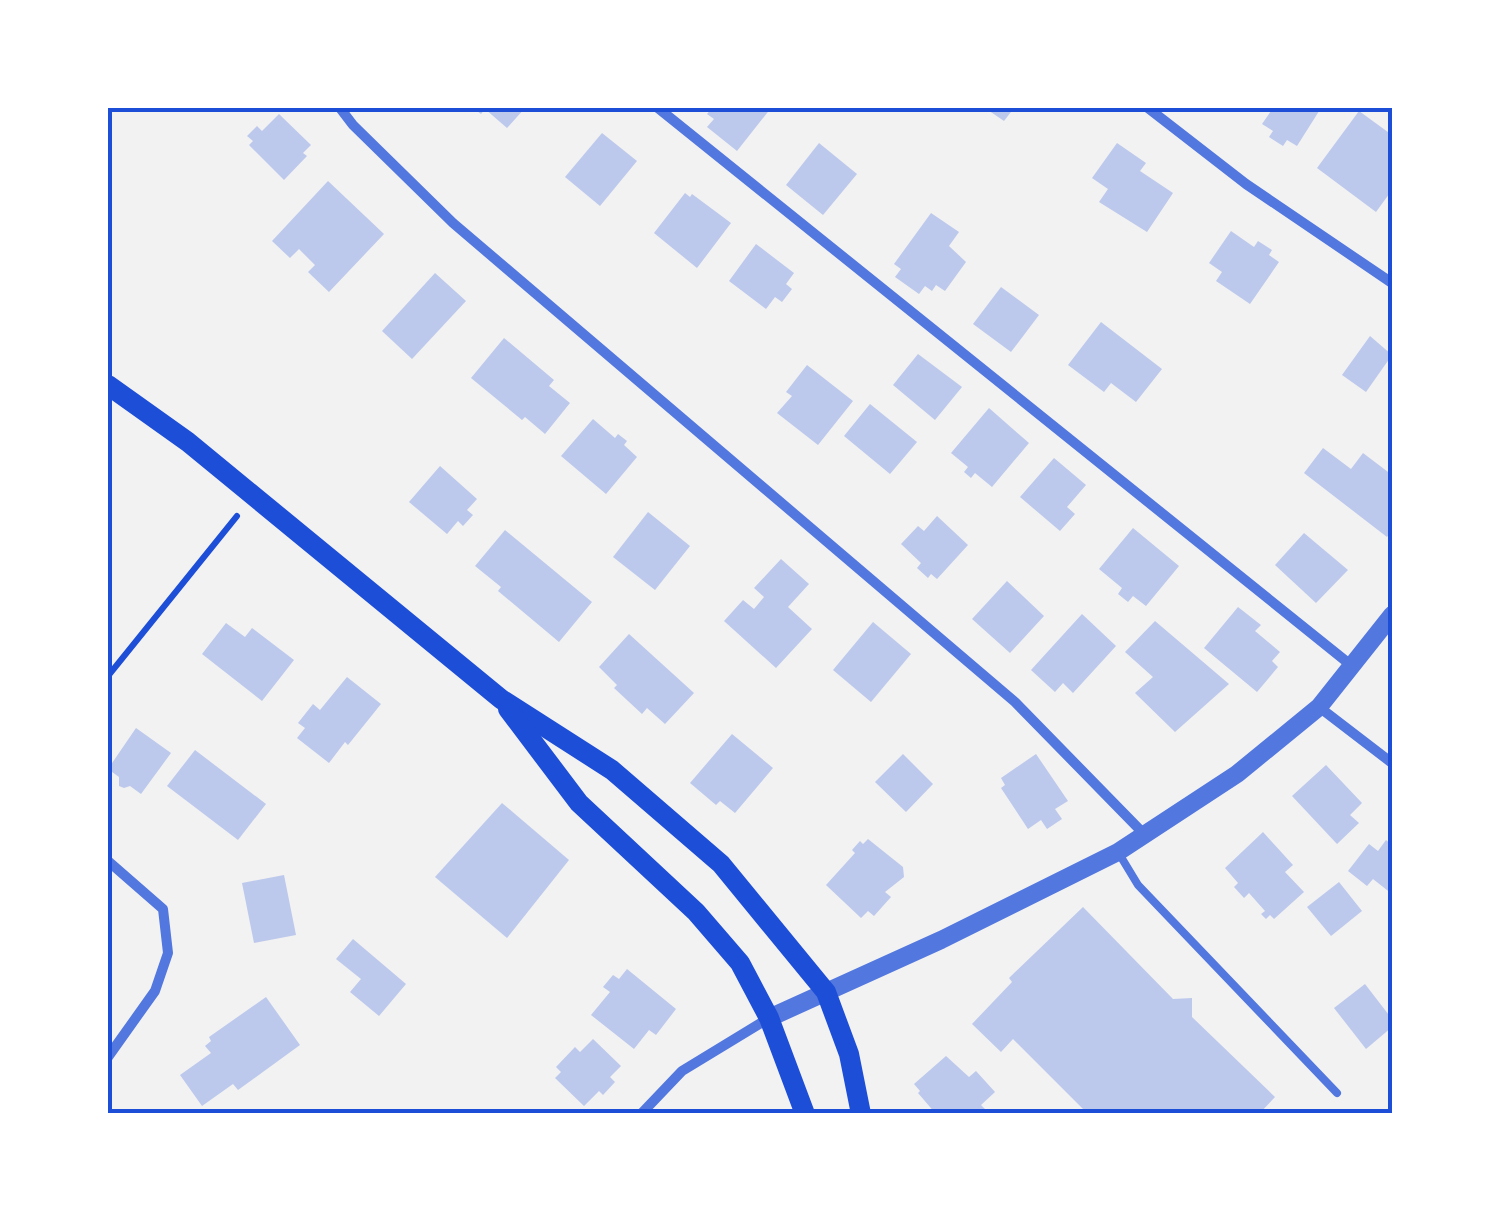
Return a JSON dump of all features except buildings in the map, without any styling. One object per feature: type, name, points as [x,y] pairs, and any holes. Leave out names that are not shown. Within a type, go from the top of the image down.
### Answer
[{"type":"main road","points":[[108,385],[188,442],[500,699],[612,770],[721,864],[826,992],[849,1054],[861,1114]]},
{"type":"main road","points":[[500,699],[578,803],[696,912],[740,963],[769,1018],[805,1114]]},
{"type":"street","points":[[340,108],[352,125],[454,223],[1016,702],[1145,835]]},
{"type":"street","points":[[658,108],[1352,666]]},
{"type":"street","points":[[1148,108],[1246,184],[1392,283]]},
{"type":"street","points":[[641,1114],[682,1071],[769,1018],[940,940],[1118,852],[1238,774],[1320,706],[1392,615]]},
{"type":"street","points":[[1320,706],[1392,763]]},
{"type":"street","points":[[108,861],[163,909],[168,953],[154,991],[108,1056]]},
{"type":"lane","points":[[1118,852],[1138,885],[1337,1093]]},
{"type":"path","points":[[108,676],[254,496]]}]
